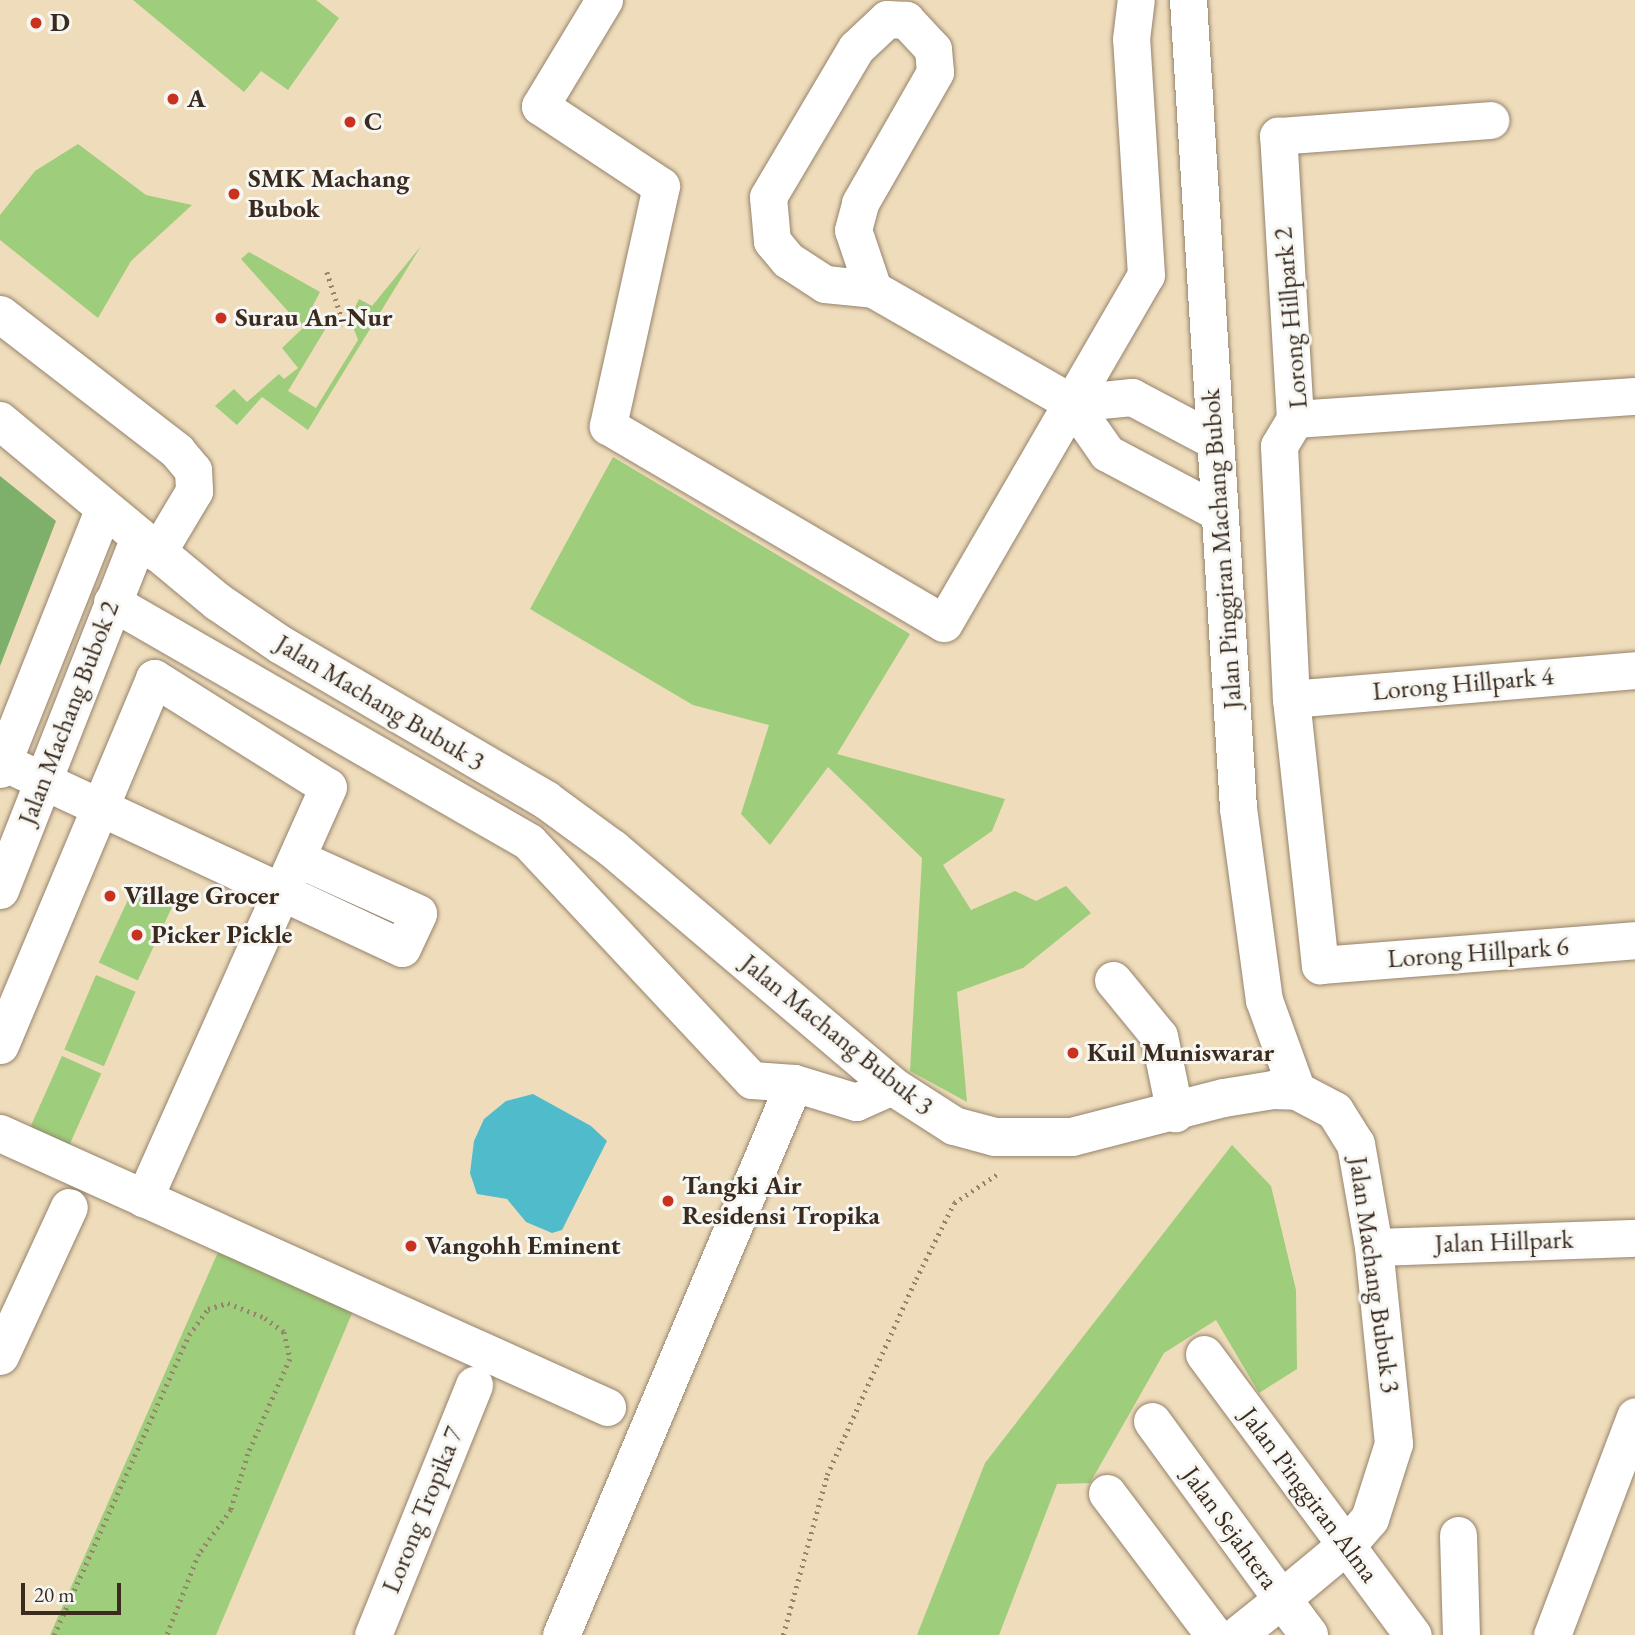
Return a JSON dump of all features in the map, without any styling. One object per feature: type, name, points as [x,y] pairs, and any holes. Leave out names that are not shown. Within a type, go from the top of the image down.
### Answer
[{"type":"main road","name":"Jalan Machang Bubuk 3","points":[[0,421],[148,545],[281,645],[546,800],[613,849],[892,1086],[954,1126],[995,1136],[1072,1137],[1248,1093],[1297,1091],[1335,1111],[1350,1127],[1374,1247],[1394,1444],[1370,1519],[1347,1545],[1282,1599]]},
{"type":"main road","name":"Jalan Sejahtera","points":[[1282,1599],[1310,1635]]},
{"type":"street","points":[[604,0],[540,106],[661,186],[608,426],[944,623],[1146,275],[1131,39],[1136,0]]},
{"type":"street","name":"Jalan Pinggiran Machang Bubok","points":[[1188,0],[1238,808],[1262,986],[1297,1091]]},
{"type":"street","points":[[873,289],[853,230],[860,203],[935,72],[933,49],[922,32],[906,20],[887,19],[856,48],[768,197],[772,242],[788,260],[825,284],[873,289],[1072,403],[1107,453],[1219,512]]},
{"type":"street","name":"Lorong Hillpark 2","points":[[1490,120],[1278,136],[1295,419],[1635,396]]},
{"type":"street","name":"Jalan Machang Bubok 2","points":[[0,314],[177,451],[193,470],[194,491],[148,545],[113,602],[0,890]]},
{"type":"street","points":[[1072,403],[1132,397],[1215,441]]},
{"type":"street","points":[[1291,699],[1279,446],[1295,419]]},
{"type":"street","name":"Jalan Machang Bubok 2","points":[[1,766],[104,508]]},
{"type":"street","points":[[113,602],[529,842],[752,1080],[793,1083],[856,1102],[892,1086]]},
{"type":"street","name":"Lorong Hillpark 4","points":[[1291,699],[1635,670]]},
{"type":"street","points":[[0,1045],[154,678],[328,787],[144,1199]]},
{"type":"street","name":"Lorong Hillpark 6","points":[[1291,699],[1320,965],[1635,940]]},
{"type":"street","points":[[1,766],[43,780],[402,948],[418,914],[297,858]]},
{"type":"street","points":[[1112,980],[1159,1036],[1175,1113]]},
{"type":"street","points":[[561,1635],[793,1083]]},
{"type":"street","points":[[0,1133],[607,1407]]},
{"type":"street","points":[[0,1356],[69,1207]]},
{"type":"street","name":"Jalan Hillpark","points":[[1374,1247],[1635,1238]]},
{"type":"street","name":"Jalan Pinggiran Alma","points":[[1204,1354],[1413,1635]]},
{"type":"street","name":"Lorong Tropika 7","points":[[373,1635],[474,1385]]},
{"type":"street","points":[[1552,1635],[1635,1416]]},
{"type":"street","name":"Jalan Sejahtera","points":[[1152,1421],[1282,1599]]},
{"type":"street","points":[[1107,1493],[1214,1635]]},
{"type":"street","points":[[1458,1535],[1461,1635]]},
{"type":"street","points":[[1237,1635],[1282,1599]]},
{"type":"path","points":[[327,272],[344,325]]},
{"type":"path","points":[[783,1635],[827,1475],[922,1268],[954,1203],[1010,1166]]},
{"type":"path","points":[[54,1635],[188,1335],[208,1309],[228,1303],[265,1318],[284,1332],[290,1359],[248,1454],[230,1510],[199,1555],[167,1635]]},
{"type":"green space","points":[[133,0],[316,0],[339,18],[288,90],[261,71],[244,92]]},
{"type":"green space","points":[[78,144],[146,195],[192,205],[131,261],[98,318],[0,240],[0,215],[35,171]]},
{"type":"green space","points":[[421,246],[308,430],[262,397],[237,425],[215,406],[234,389],[247,402],[279,374],[284,379],[298,368],[282,348],[303,328],[241,259],[249,252],[320,292],[310,311],[329,323],[288,391],[316,408],[358,340],[350,318],[359,299],[372,306]]},
{"type":"green space","points":[[613,457],[910,634],[837,754],[1005,799],[992,831],[943,865],[971,910],[1015,891],[1036,901],[1066,886],[1091,913],[1023,968],[957,992],[967,1102],[910,1071],[922,858],[828,767],[770,845],[741,814],[769,725],[693,705],[530,609]]},
{"type":"green space","points":[[0,476],[56,521],[0,666]]},
{"type":"green space","name":"Picker Pickle","points":[[133,889],[172,907],[138,981],[99,962]]},
{"type":"green space","name":"Picker Pickle","points":[[96,975],[136,992],[104,1066],[64,1050]]},
{"type":"green space","points":[[62,1056],[101,1073],[69,1147],[29,1129]]},
{"type":"green space","points":[[1232,1145],[1271,1186],[1296,1290],[1297,1369],[1259,1393],[1216,1320],[1164,1353],[1090,1483],[1057,1484],[999,1635],[917,1635],[985,1463]]},
{"type":"green space","points":[[222,1243],[356,1304],[216,1635],[50,1635]]},
{"type":"water","points":[[533,1094],[591,1126],[607,1141],[562,1230],[552,1233],[526,1222],[507,1199],[477,1194],[470,1173],[474,1141],[484,1119],[506,1101]]},
{"type":"place","name":"D","points":[[36,23]]},
{"type":"place","name":"A","points":[[173,99]]},
{"type":"place","name":"C","points":[[350,122]]},
{"type":"place","name":"SMK Machang Bubok","points":[[234,194]]},
{"type":"place","name":"Surau An-Nur","points":[[221,318]]},
{"type":"place","name":"Village Grocer","points":[[110,896]]},
{"type":"place","name":"Picker Pickle","points":[[137,935]]},
{"type":"place","name":"Kuil Muniswarar","points":[[1073,1053]]},
{"type":"place","name":"Tangki Air Residensi Tropika","points":[[668,1201]]},
{"type":"place","name":"Vangohh Eminent","points":[[411,1246]]}]
